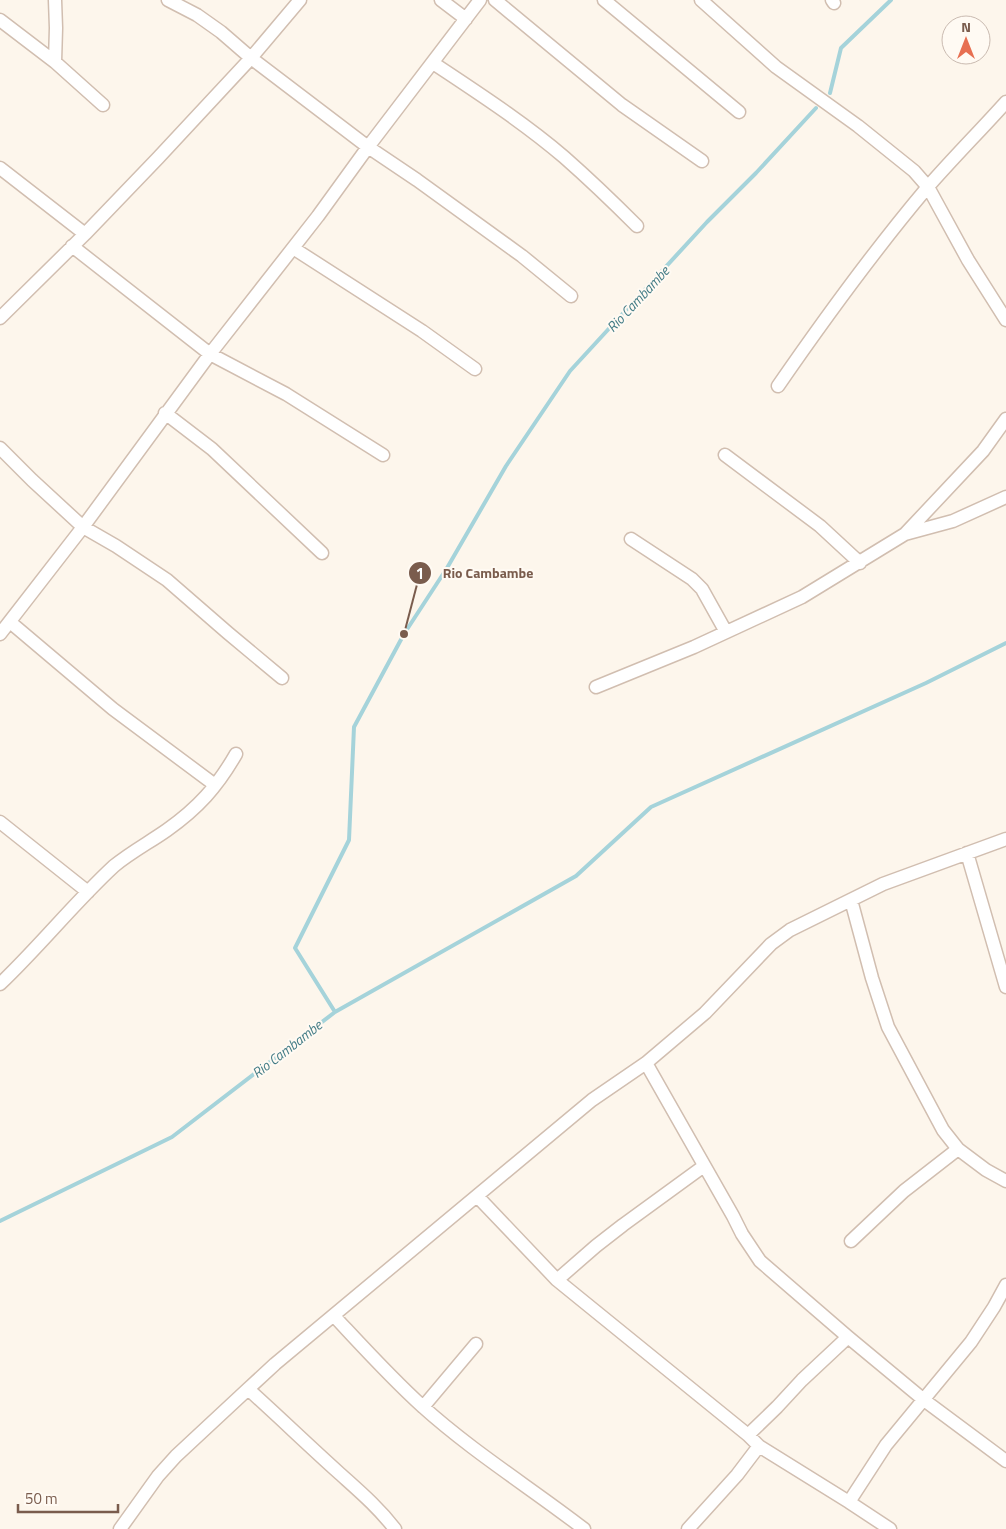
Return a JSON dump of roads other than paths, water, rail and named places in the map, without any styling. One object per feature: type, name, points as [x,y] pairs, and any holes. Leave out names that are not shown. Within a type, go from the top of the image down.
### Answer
[{"type":"street","points":[[55,62],[56,0]]},
{"type":"street","points":[[168,0],[197,15],[222,32],[251,58],[368,147],[522,256],[571,296]]},
{"type":"street","points":[[0,318],[158,158],[251,58],[300,0]]},
{"type":"street","points":[[441,0],[466,19]]},
{"type":"street","points":[[0,634],[83,527],[165,413],[318,216],[480,0]]},
{"type":"street","points":[[495,0],[622,105],[702,160]]},
{"type":"street","points":[[604,0],[739,112]]},
{"type":"street","points":[[701,0],[776,67],[858,126],[914,171],[928,187],[968,260],[1006,320]]},
{"type":"street","points":[[0,20],[55,62],[103,106]]},
{"type":"street","points":[[433,63],[506,112],[563,156],[637,226]]},
{"type":"street","points":[[778,386],[837,301],[878,247],[928,187],[1006,102]]},
{"type":"street","points":[[0,168],[85,234]]},
{"type":"street","points":[[72,246],[210,354],[286,394],[383,455]]},
{"type":"street","points":[[293,248],[422,330],[475,369]]},
{"type":"street","points":[[165,413],[212,450],[322,553]]},
{"type":"street","points":[[596,686],[694,647],[802,597],[905,534],[983,451],[1006,419]]},
{"type":"street","points":[[0,448],[83,527],[116,546],[166,580],[282,678]]},
{"type":"street","points":[[724,455],[820,526],[860,563]]},
{"type":"street","points":[[905,534],[953,521],[1006,497]]},
{"type":"street","points":[[631,539],[692,579],[702,589],[726,632]]},
{"type":"street","points":[[10,622],[113,709],[215,785]]},
{"type":"street","points":[[0,984],[115,866],[202,802],[236,754]]},
{"type":"street","points":[[0,822],[88,892]]},
{"type":"street","points":[[120,1529],[158,1476],[176,1456],[248,1388],[592,1100],[646,1063],[705,1013],[771,944],[790,930],[883,884],[1006,839]]},
{"type":"street","points":[[967,853],[1006,987]]},
{"type":"street","points":[[851,900],[872,978],[888,1027],[943,1130],[958,1149],[986,1170],[1006,1181]]},
{"type":"street","points":[[646,1063],[742,1234],[760,1261],[924,1400],[1006,1461]]},
{"type":"street","points":[[851,1241],[904,1191],[958,1149]]},
{"type":"street","points":[[557,1280],[622,1224],[704,1166]]},
{"type":"street","points":[[477,1196],[557,1280],[748,1435],[759,1446],[890,1529]]},
{"type":"street","points":[[849,1502],[886,1445],[971,1342],[1006,1285]]},
{"type":"street","points":[[334,1316],[392,1378],[424,1407],[463,1440],[584,1529]]},
{"type":"street","points":[[748,1435],[848,1337]]},
{"type":"street","points":[[424,1407],[476,1344]]},
{"type":"street","points":[[248,1388],[369,1499],[395,1529]]},
{"type":"street","points":[[688,1529],[737,1475],[759,1446]]},
{"type":"waterway","name":"Rio Cambambe","points":[[830,93],[841,48],[891,0]]},
{"type":"waterway","name":"Rio Cambambe","points":[[0,1221],[172,1137],[335,1012],[295,948],[349,840],[354,727],[404,634],[447,568],[506,466],[570,371],[707,222],[756,173],[816,108]]},
{"type":"waterway","points":[[335,1012],[576,876],[651,807],[926,683],[1006,643]]},
{"type":"place","name":"Rio Cambambe","points":[[404,634]]}]
